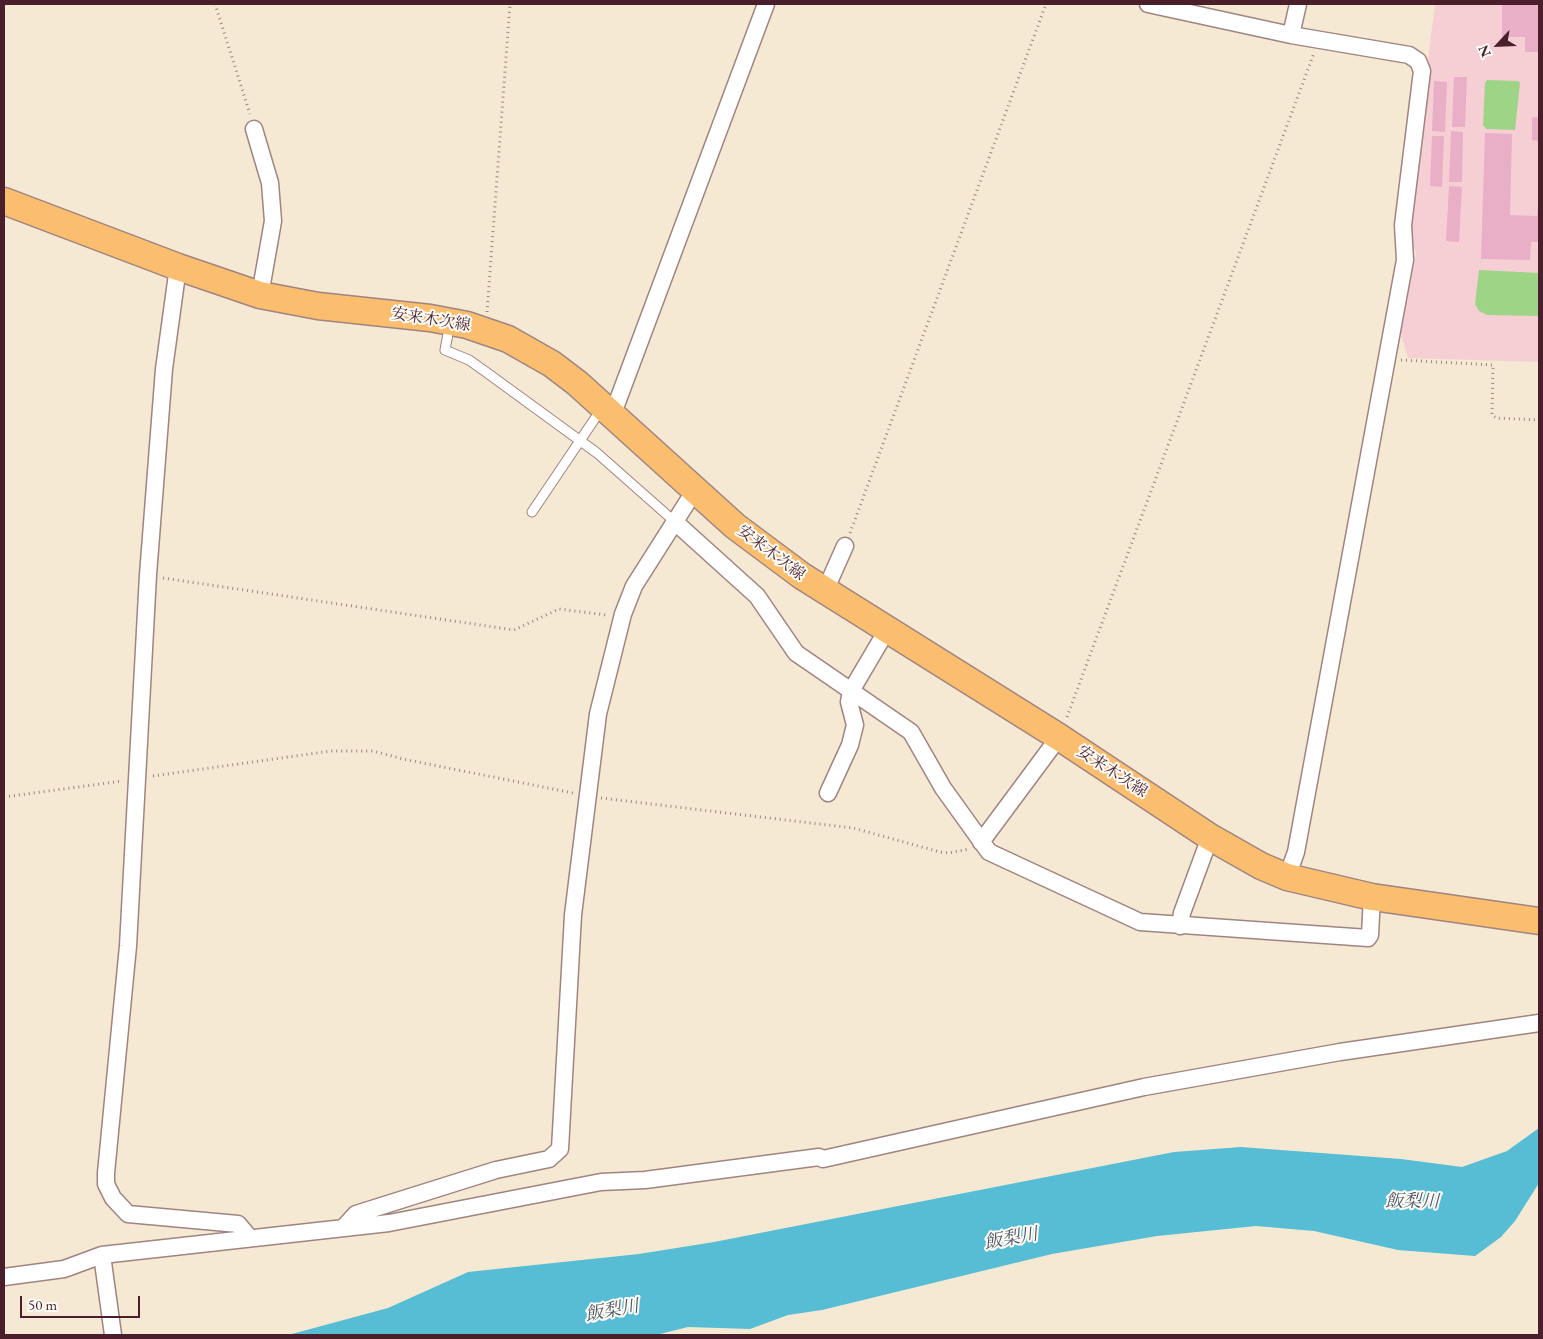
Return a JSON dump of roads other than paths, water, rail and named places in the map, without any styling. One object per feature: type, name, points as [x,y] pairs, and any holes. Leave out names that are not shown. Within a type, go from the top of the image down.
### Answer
[{"type":"main road","name":"安来木次線","points":[[4,201],[178,267],[260,295],[318,306],[406,315],[450,322],[486,330],[508,339],[552,364],[735,526],[802,576],[1059,737],[1210,837],[1260,866],[1286,877],[1372,897],[1539,921]]},
{"type":"street","points":[[607,412],[766,4]]},
{"type":"street","points":[[1148,4],[1291,35],[1319,38],[1409,55],[1418,62],[1422,71],[1403,225],[1405,260],[1296,852],[1286,877]]},
{"type":"street","points":[[1291,35],[1298,4]]},
{"type":"street","points":[[254,129],[270,183],[273,221],[260,295]]},
{"type":"street","points":[[178,267],[164,369],[148,575],[128,946],[106,1184],[113,1198],[128,1214],[238,1224],[249,1237]]},
{"type":"street","points":[[345,1226],[356,1214],[496,1170],[549,1158],[560,1149],[573,915],[598,714],[623,614],[634,586],[695,490]]},
{"type":"street","points":[[674,521],[757,596],[796,654],[911,732],[943,788],[989,852],[1133,920],[1180,926],[1368,938],[1370,935],[1372,897]]},
{"type":"street","points":[[825,591],[845,546]]},
{"type":"street","points":[[828,792],[850,745],[855,725],[849,702],[851,691],[887,630]]},
{"type":"street","points":[[981,842],[1059,737]]},
{"type":"street","points":[[1180,926],[1182,913],[1210,837]]},
{"type":"street","points":[[4,1277],[103,1263],[249,1237],[397,1222],[601,1182],[646,1180],[823,1158],[1144,1087],[1340,1052],[1539,1023]]},
{"type":"street","points":[[103,1263],[113,1335]]},
{"type":"lane","points":[[450,322],[445,350],[469,360],[581,441],[674,521]]},
{"type":"lane","points":[[532,512],[581,441],[607,412]]},
{"type":"water","name":"飯梨川","points":[[1539,1128],[1539,1183],[1515,1221],[1501,1237],[1475,1256],[1398,1250],[1314,1231],[1256,1226],[1157,1236],[1052,1254],[822,1310],[788,1315],[750,1329],[688,1327],[656,1335],[288,1335],[388,1308],[468,1272],[639,1254],[714,1242],[1174,1152],[1241,1147],[1401,1159],[1462,1167],[1507,1151]]}]
